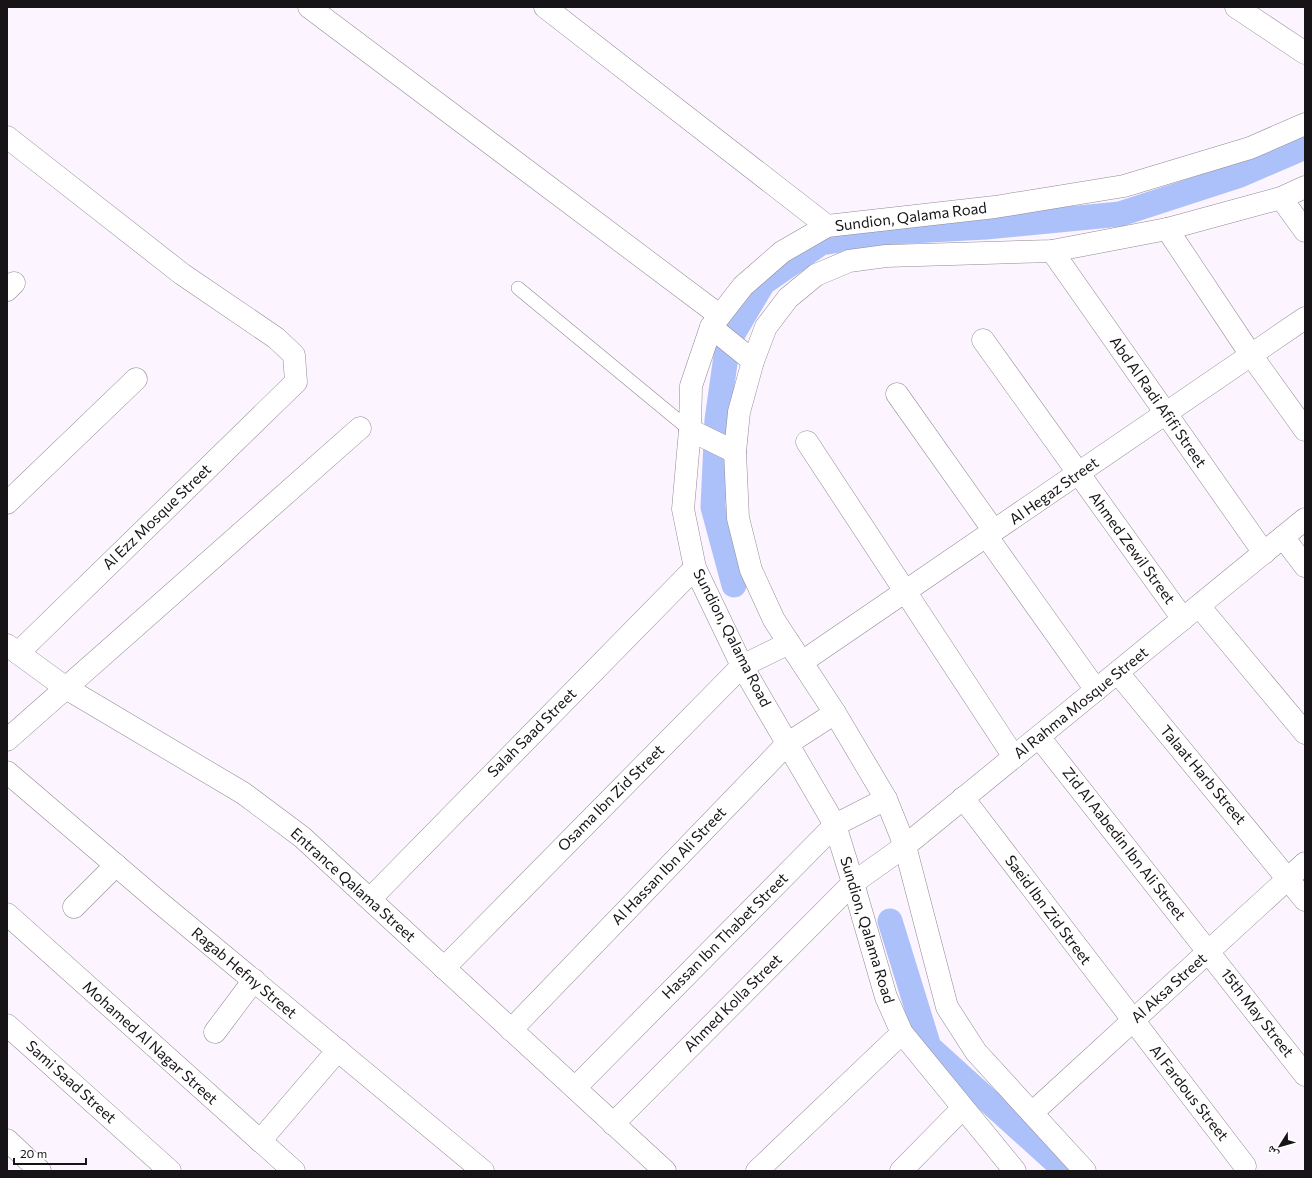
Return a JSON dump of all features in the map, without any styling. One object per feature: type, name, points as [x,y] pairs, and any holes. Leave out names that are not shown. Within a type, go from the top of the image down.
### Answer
[{"type":"street","points":[[309,7],[715,321],[753,361]]},
{"type":"street","points":[[545,7],[827,226]]},
{"type":"street","points":[[1236,7],[1305,53]]},
{"type":"street","name":"Sundion, Qalama Road","points":[[1015,1171],[902,1033],[886,997],[835,825],[742,666],[695,568],[683,509],[690,430],[691,386],[715,321],[743,286],[782,252],[827,226],[995,207],[1124,186],[1250,148],[1305,124]]},
{"type":"street","name":"Al Ezz Mosque Street","points":[[7,137],[182,274],[276,338],[294,355],[296,382],[11,649]]},
{"type":"street","points":[[1085,1171],[976,1052],[947,1006],[905,846],[886,799],[834,713],[774,620],[751,570],[738,518],[735,452],[739,412],[753,361],[766,327],[788,298],[816,275],[849,261],[886,256],[1052,251],[1167,229],[1281,198],[1305,187]]},
{"type":"street","points":[[1281,198],[1305,231]]},
{"type":"street","points":[[1167,229],[1251,355],[1305,430]]},
{"type":"street","name":"Abd Al Radi Afifi Street","points":[[1052,251],[1264,553]]},
{"type":"street","name":"Al Hegaz Street","points":[[802,662],[1305,318]]},
{"type":"street","name":"Ahmed Zewil Street","points":[[983,340],[1079,473],[1191,612],[1305,733]]},
{"type":"street","points":[[7,503],[136,380]]},
{"type":"street","points":[[897,394],[989,524],[991,530],[989,535],[990,541],[1096,690]]},
{"type":"street","points":[[7,740],[360,428]]},
{"type":"street","points":[[690,430],[735,452]]},
{"type":"street","points":[[807,442],[1014,757]]},
{"type":"street","name":"Al Rahma Mosque Street","points":[[853,883],[905,846],[1305,519]]},
{"type":"street","points":[[1283,537],[1305,566]]},
{"type":"street","name":"Salah Saad Street","points":[[370,899],[695,568]]},
{"type":"street","name":"Osama Ibn Zid Street","points":[[444,968],[742,666],[789,643]]},
{"type":"street","name":"Entrance Qalama Street","points":[[11,649],[66,688],[243,793],[302,837],[665,1171]]},
{"type":"street","name":"Talaat Harb Street","points":[[1118,672],[1305,900]]},
{"type":"street","name":"Al Hassan Ibn Ali Street","points":[[512,1030],[787,744],[834,713]]},
{"type":"street","name":"Zid Al Aabedin Ibn Ali Street","points":[[1039,737],[1208,951]]},
{"type":"street","name":"Ragab Hefny Street","points":[[7,772],[116,866],[484,1171]]},
{"type":"street","name":"Saeid Ibn Zid Street","points":[[964,798],[1133,1021]]},
{"type":"street","name":"Hassan Ibn Thabet Street","points":[[575,1088],[835,825],[886,799]]},
{"type":"street","name":"Al Aksa Street","points":[[1032,1113],[1305,863]]},
{"type":"street","points":[[74,907],[116,866]]},
{"type":"street","name":"Ahmed Kolla Street","points":[[614,1124],[853,883]]},
{"type":"street","name":"Mohamed Al Nagar Street","points":[[7,914],[294,1171]]},
{"type":"street","name":"15th May Street","points":[[1208,951],[1305,1075]]},
{"type":"street","points":[[215,1032],[254,980]]},
{"type":"street","name":"Al Fardous Street","points":[[1133,1021],[1245,1166]]},
{"type":"street","name":"Sami Saad Street","points":[[7,1025],[170,1171]]},
{"type":"street","points":[[757,1171],[902,1033]]},
{"type":"street","points":[[260,1141],[338,1050]]},
{"type":"street","points":[[901,1171],[963,1108]]},
{"type":"street","points":[[7,1140],[40,1171]]},
{"type":"lane","points":[[518,288],[690,430]]},
{"type":"waterway","points":[[734,585],[713,507],[717,420],[728,342],[763,283],[821,243],[892,232],[986,227],[1120,214],[1240,175],[1305,147]]},
{"type":"waterway","points":[[890,921],[929,1047],[1066,1171]]}]
